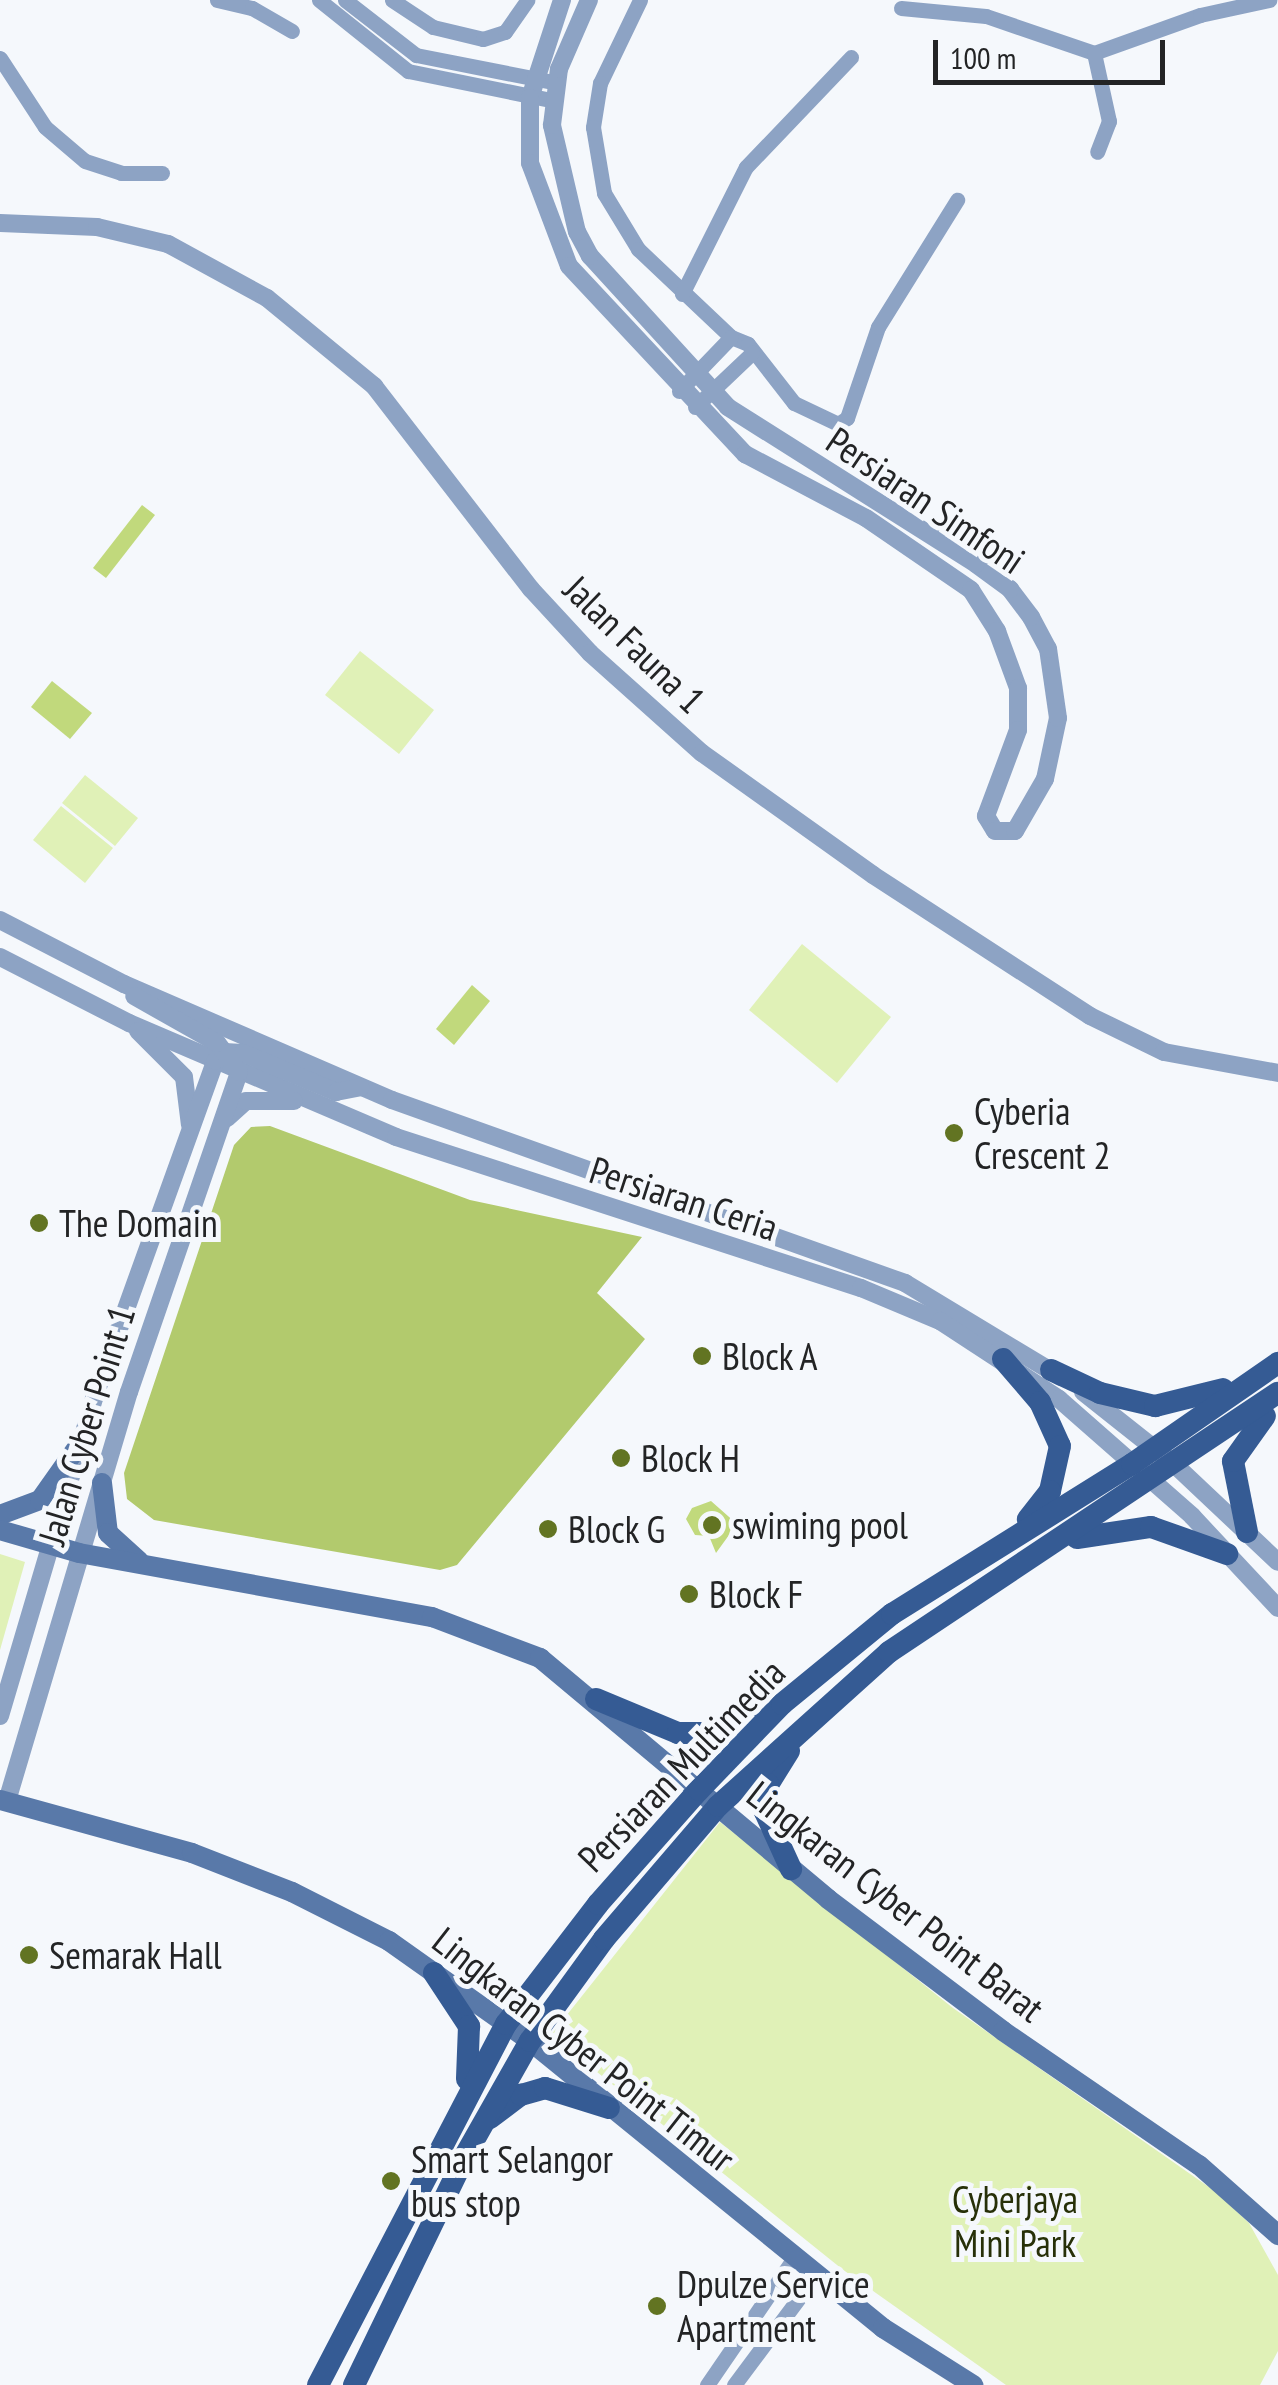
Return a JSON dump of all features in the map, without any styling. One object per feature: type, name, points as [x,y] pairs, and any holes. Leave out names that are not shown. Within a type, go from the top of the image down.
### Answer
[{"type":"main road","points":[[1002,1359],[1040,1402],[1060,1446],[1050,1491],[1012,1536]]},
{"type":"main road","points":[[1052,1370],[1100,1393],[1155,1406],[1206,1397],[1278,1362]]},
{"type":"main road","name":"Persiaran Multimedia","points":[[318,2385],[458,2106],[506,2024],[598,1904],[698,1790],[766,1718],[892,1614],[1132,1464],[1278,1362]]},
{"type":"main road","name":"Persiaran Multimedia","points":[[354,2385],[478,2130],[530,2041],[604,1938],[718,1806],[813,1714],[937,1618],[1154,1481],[1278,1393]]},
{"type":"main road","points":[[1248,1532],[1233,1461],[1248,1430],[1278,1403]]},
{"type":"main road","points":[[0,1515],[40,1500],[81,1442]]},
{"type":"main road","points":[[102,1483],[108,1532],[142,1564]]},
{"type":"main road","points":[[1025,1562],[1066,1542],[1127,1527],[1172,1532],[1227,1554]]},
{"type":"main road","name":"Lingkaran Cyber Point Barat","points":[[0,1530],[79,1553],[432,1616],[504,1640],[596,1699],[791,1869],[1003,2032],[1199,2164],[1278,2236]]},
{"type":"main road","points":[[791,1869],[765,1812],[774,1770],[937,1618]]},
{"type":"main road","points":[[596,1699],[678,1732],[724,1733],[766,1718]]},
{"type":"main road","name":"Lingkaran Cyber Point Timur","points":[[4,1800],[239,1870],[389,1941],[530,2041],[816,2275],[973,2385]]},
{"type":"main road","points":[[434,1972],[469,2026],[470,2066],[458,2106]]},
{"type":"main road","points":[[478,2130],[506,2104],[545,2088],[609,2108]]},
{"type":"street","points":[[217,0],[252,8],[292,31]]},
{"type":"street","points":[[318,0],[408,71],[556,92]]},
{"type":"street","points":[[345,0],[416,55],[532,89]]},
{"type":"street","points":[[392,0],[433,27],[496,38],[514,24],[527,0]]},
{"type":"street","name":"Persiaran Simfoni","points":[[562,0],[532,89],[530,164],[558,246],[579,279],[696,408],[745,454],[866,518],[957,577],[984,606],[1009,655],[1018,688],[1018,730],[986,816],[1006,835],[1035,802],[1058,718],[1048,649],[1032,617],[1010,589],[976,564],[772,440],[713,390],[590,256],[576,232],[555,159],[556,92],[588,0]]},
{"type":"street","points":[[640,0],[600,83],[596,148],[604,193],[624,231],[682,294],[731,337],[748,344],[794,404],[843,422],[878,327],[957,200]]},
{"type":"street","points":[[901,8],[986,16],[1094,53],[1241,2],[1270,0]]},
{"type":"street","points":[[1094,53],[1109,122],[1097,152]]},
{"type":"street","points":[[0,58],[45,126],[73,153],[103,169],[162,173]]},
{"type":"street","points":[[682,294],[746,167],[851,58]]},
{"type":"street","name":"Jalan Fauna 1","points":[[0,223],[97,227],[168,244],[267,298],[374,386],[531,589],[590,653],[702,753],[873,875],[1090,1016],[1164,1052],[1278,1073]]},
{"type":"street","points":[[679,390],[731,337]]},
{"type":"street","points":[[696,408],[752,353]]},
{"type":"street","points":[[1009,655],[1001,627],[1006,616],[1032,617]]},
{"type":"street","name":"Persiaran Ceria","points":[[0,920],[124,984],[361,1087],[905,1283],[1052,1370],[1176,1465],[1278,1562]]},
{"type":"street","points":[[0,957],[129,1023],[336,1092],[361,1087]]},
{"type":"street","points":[[124,984],[144,1006],[222,1056],[239,1072]]},
{"type":"street","points":[[129,1023],[184,1077],[191,1130]]},
{"type":"street","name":"Jalan Cyber Point 1","points":[[0,1716],[46,1544],[191,1130],[222,1056]]},
{"type":"street","name":"Persiaran Ceria","points":[[239,1072],[314,1104],[905,1304],[1002,1359],[1154,1481],[1278,1608]]},
{"type":"street","name":"Jalan Cyber Point 1","points":[[4,1800],[79,1553],[239,1072]]},
{"type":"street","points":[[221,1126],[246,1101],[314,1104]]},
{"type":"street","points":[[707,2385],[794,2258]]},
{"type":"street","points":[[734,2385],[816,2275]]},
{"type":"green space","points":[[360,651],[434,710],[399,754],[325,695]]},
{"type":"green space","points":[[85,775],[138,818],[115,846],[62,803]]},
{"type":"green space","points":[[61,806],[113,848],[85,883],[33,840]]},
{"type":"green space","points":[[802,944],[891,1017],[837,1083],[749,1010]]},
{"type":"green space","points":[[0,1554],[25,1562],[0,1650]]},
{"type":"green space","name":"Cyberjaya Mini Park","points":[[720,1822],[953,2008],[1216,2192],[1249,2223],[1278,2275],[1278,2351],[1260,2385],[1006,2385],[842,2269],[551,2035]]},
{"type":"shaded area","points":[[142,505],[155,515],[106,578],[93,568]]},
{"type":"shaded area","points":[[52,681],[92,713],[70,739],[31,707]]},
{"type":"shaded area","points":[[472,985],[490,1001],[454,1045],[436,1029]]},
{"type":"shaded area","points":[[270,1126],[470,1200],[642,1237],[597,1293],[645,1339],[457,1565],[440,1570],[154,1520],[127,1499],[124,1473],[234,1145],[251,1127]]},
{"type":"shaded area","name":"swiming pool","points":[[711,1501],[737,1524],[716,1553],[709,1536],[695,1535],[686,1519],[692,1508]]},
{"type":"place","name":"Cyberia Crescent 2","points":[[954,1133]]},
{"type":"place","name":"The Domain","points":[[39,1223]]},
{"type":"place","name":"Block A","points":[[702,1356]]},
{"type":"place","name":"Block H","points":[[621,1458]]},
{"type":"place","name":"swiming pool","points":[[712,1525]]},
{"type":"place","name":"Block G","points":[[548,1529]]},
{"type":"place","name":"Block F","points":[[689,1594]]},
{"type":"place","name":"Semarak Hall","points":[[29,1955]]},
{"type":"place","name":"Smart Selangor bus stop","points":[[391,2181]]},
{"type":"place","name":"Dpulze Service Apartment","points":[[657,2306]]}]
